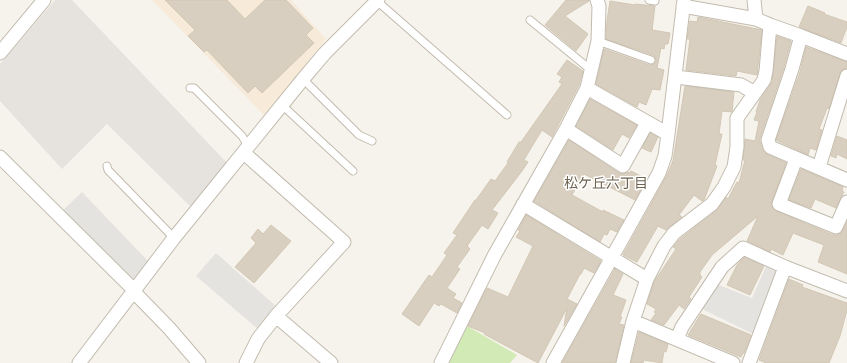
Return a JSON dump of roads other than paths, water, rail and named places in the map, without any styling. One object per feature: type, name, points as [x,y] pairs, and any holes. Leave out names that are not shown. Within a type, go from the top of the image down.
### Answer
[{"type":"street","points":[[0,53],[44,0]]},
{"type":"street","points":[[79,363],[174,238],[303,79],[325,53],[377,0]]},
{"type":"street","points":[[441,363],[494,256],[566,129],[587,88],[598,41],[599,6],[597,0]]},
{"type":"street","points":[[754,0],[756,19]]},
{"type":"street","points":[[553,363],[659,173],[665,156],[672,93],[676,77],[683,3],[756,19],[847,54]]},
{"type":"street","points":[[623,363],[633,320],[647,279],[664,246],[674,233],[712,204],[724,187],[734,167],[737,118],[746,103],[764,80],[770,25]]},
{"type":"street","points":[[801,36],[792,69],[768,140],[770,147],[847,180]]},
{"type":"street","points":[[819,167],[847,76]]},
{"type":"street","points":[[676,77],[741,85],[755,93]]},
{"type":"street","points":[[587,88],[668,134]]},
{"type":"street","points":[[566,129],[623,166],[647,123]]},
{"type":"street","points":[[246,150],[344,242],[276,316],[258,339],[246,363]]},
{"type":"street","points":[[0,157],[169,328],[199,363]]},
{"type":"street","points":[[796,159],[779,204],[836,227],[847,202]]},
{"type":"street","points":[[523,204],[647,279]]},
{"type":"street","points":[[677,339],[682,327],[722,267],[743,248],[785,267],[847,291]]},
{"type":"street","points":[[749,363],[785,267]]},
{"type":"street","points":[[276,316],[331,363]]},
{"type":"street","points":[[633,320],[733,363]]},
{"type":"lane","points":[[377,0],[507,115]]},
{"type":"lane","points":[[530,20],[591,70]]},
{"type":"lane","points":[[598,41],[651,60]]},
{"type":"lane","points":[[303,79],[359,135],[372,142]]},
{"type":"lane","points":[[190,88],[194,88],[242,136],[246,150]]},
{"type":"lane","points":[[282,106],[353,171]]},
{"type":"lane","points":[[107,166],[108,170],[174,238]]},
{"type":"district","name":"松ケ丘六丁目","points":[[606,183]]}]
